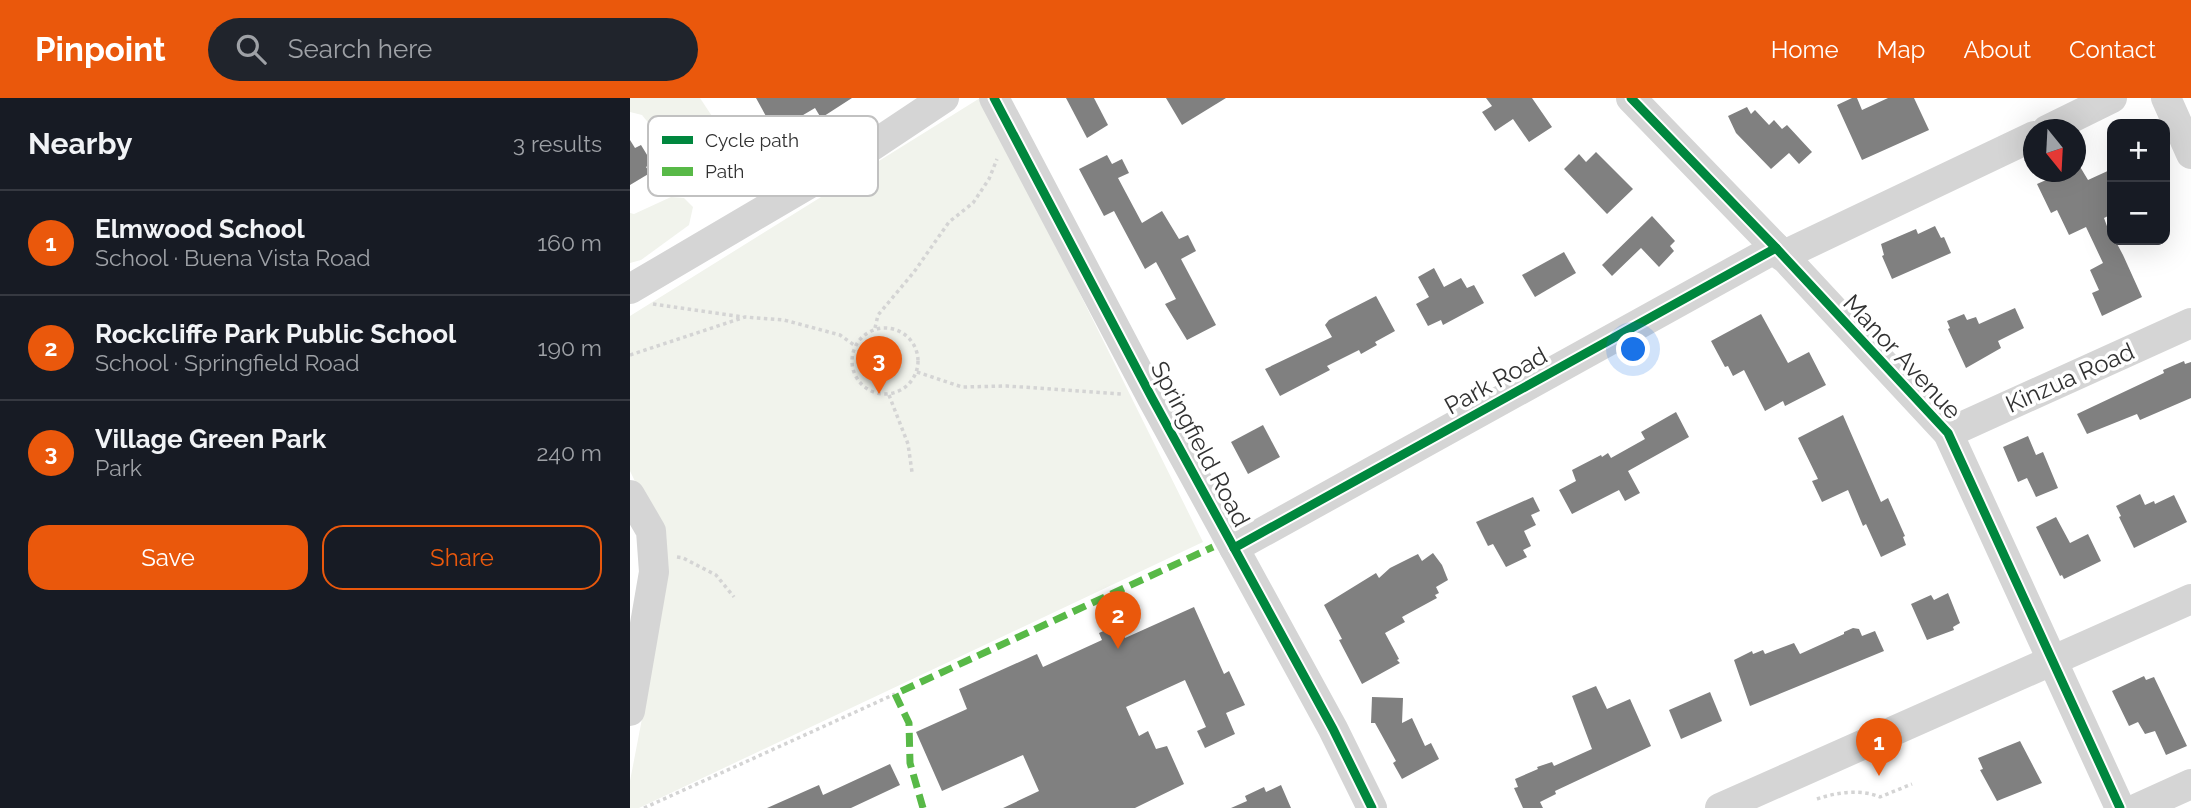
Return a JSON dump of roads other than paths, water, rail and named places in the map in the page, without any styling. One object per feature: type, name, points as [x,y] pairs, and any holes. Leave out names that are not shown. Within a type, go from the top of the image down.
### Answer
[{"type":"street","points":[[878,142],[944,98]]},
{"type":"street","name":"Springfield Road","points":[[994,98],[1152,398],[1333,729],[1372,808]]},
{"type":"street","name":"Manor Avenue","points":[[1631,98],[1948,433],[2120,808]]},
{"type":"street","points":[[2069,119],[2112,98]]},
{"type":"street","points":[[2166,98],[2191,154]]},
{"type":"street","name":"Park Road","points":[[1234,548],[1779,252],[2023,141]]},
{"type":"street","points":[[638,296],[794,196]]},
{"type":"street","name":"Kinzua Road","points":[[1948,433],[2191,323]]},
{"type":"street","points":[[630,495],[651,531],[654,556],[654,572],[630,711]]},
{"type":"street","points":[[1720,808],[2191,599]]},
{"type":"street","points":[[2138,808],[2191,784]]},
{"type":"place","name":"Village Green Park","points":[[879,394]]},
{"type":"place","name":"Rockcliffe Park Public School","points":[[1118,649]]},
{"type":"place","name":"Elmwood School","points":[[1879,776]]}]
